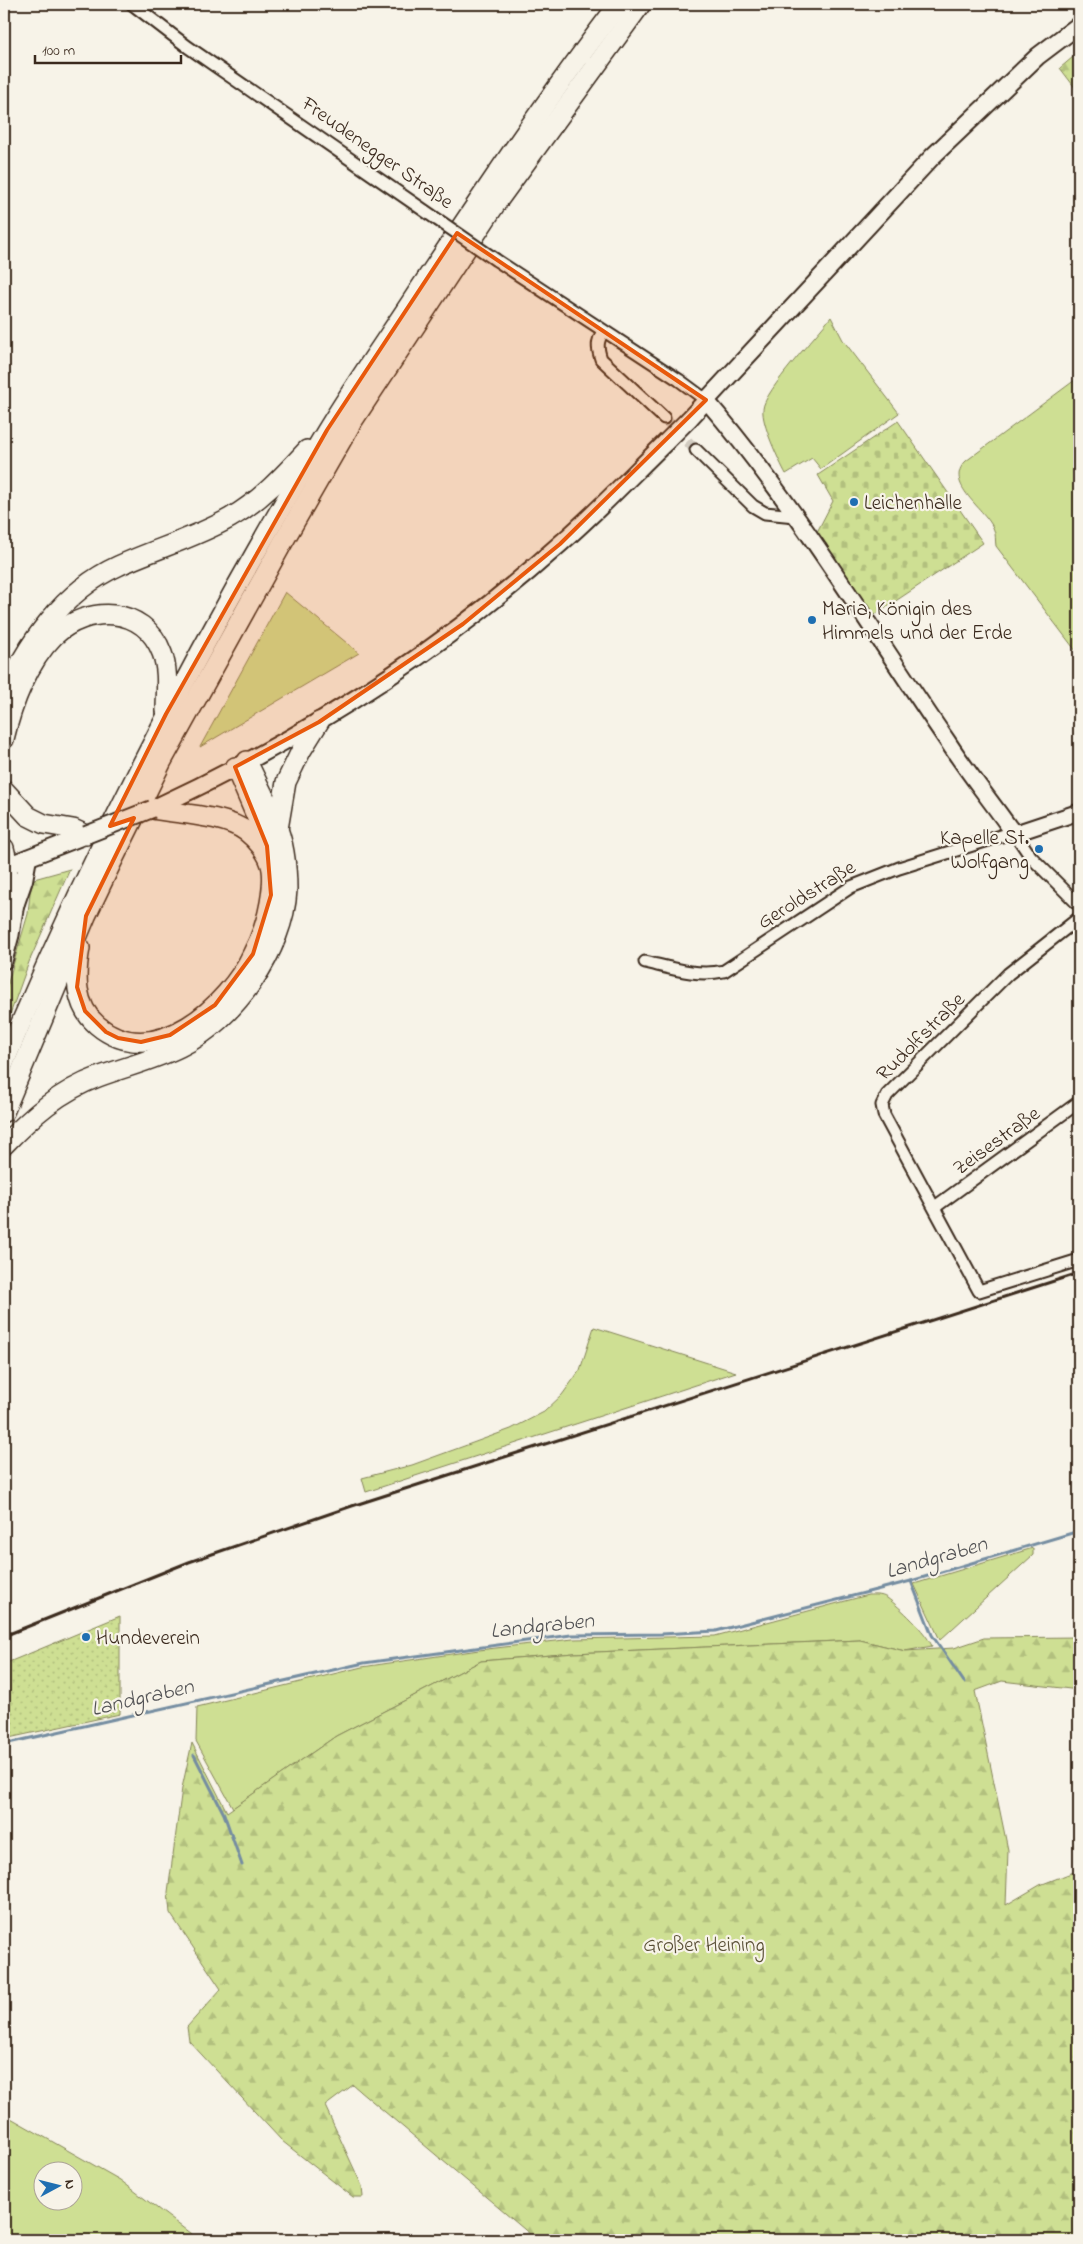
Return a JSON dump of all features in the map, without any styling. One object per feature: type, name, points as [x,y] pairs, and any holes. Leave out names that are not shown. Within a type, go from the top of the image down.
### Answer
[{"type":"highway","points":[[4,1063],[70,910],[166,714],[328,430],[483,193],[619,4]]},
{"type":"highway","points":[[4,1112],[86,916],[160,763],[352,422],[497,202],[641,4]]},
{"type":"highway","points":[[4,698],[14,672],[37,637],[61,606],[96,578],[117,566],[211,529],[248,507],[278,481],[328,430]]},
{"type":"highway","points":[[4,739],[9,716],[35,663],[52,638],[65,627],[90,616],[116,614],[126,617],[150,633],[165,662],[166,714]]},
{"type":"highway","points":[[278,830],[286,782],[301,751],[319,722]]},
{"type":"highway","points":[[86,916],[76,974],[80,999],[85,1011],[94,1023],[106,1032],[128,1041],[154,1040],[170,1035],[202,1017],[229,990],[253,954],[268,913],[272,876],[270,862],[263,832],[241,764]]},
{"type":"highway","points":[[4,1145],[42,1108],[65,1092],[97,1077],[180,1047],[198,1037],[222,1018],[243,996],[259,971],[271,946],[285,902],[286,875],[278,830],[241,764]]},
{"type":"highway","points":[[4,790],[28,816],[75,836]]},
{"type":"highway","points":[[152,809],[234,825],[246,832],[258,843],[270,862]]},
{"type":"main road","points":[[5,860],[28,858],[75,836],[152,809],[187,792],[319,722],[376,686],[464,624],[560,544],[666,442],[933,156],[1038,56],[1079,25]]},
{"type":"main road","points":[[10,901],[24,880],[28,858]]},
{"type":"street","name":"Freudenegger Straße","points":[[132,4],[188,47],[438,220],[679,380],[706,400],[739,438],[795,516],[888,650],[948,742],[1014,832]]},
{"type":"street","points":[[604,331],[598,340],[597,348],[601,359],[664,418]]},
{"type":"street","points":[[696,450],[753,506],[765,513],[795,516]]},
{"type":"street","name":"Geroldstraße","points":[[645,962],[693,973],[712,974],[724,971],[851,887],[899,868],[1079,812]]},
{"type":"street","points":[[1014,832],[1031,857],[1079,905]]},
{"type":"street","points":[[4,961],[11,935],[10,901],[5,860]]},
{"type":"street","name":"Rudolfstraße","points":[[1079,918],[1008,974],[884,1099],[882,1106],[883,1112],[979,1291],[1079,1260]]},
{"type":"street","name":"Zeisestraße","points":[[935,1208],[1079,1102]]},
{"type":"highlighted area","points":[[457,233],[706,400],[560,544],[463,624],[319,722],[235,767],[267,846],[271,895],[253,954],[215,1005],[170,1035],[141,1042],[118,1038],[106,1032],[85,1011],[77,987],[86,916],[134,818],[110,826],[166,714],[327,430]]},
{"type":"green space","points":[[1079,52],[1079,93],[1060,68]]},
{"type":"green space","points":[[831,317],[843,340],[899,413],[821,469],[812,458],[786,474],[768,432],[763,409],[772,389]]},
{"type":"green space","points":[[1079,377],[1079,655],[996,546],[995,532],[990,522],[968,496],[959,479],[960,470],[966,461]]},
{"type":"green space","points":[[898,421],[983,543],[873,616],[817,532],[833,501],[818,475]]},
{"type":"green space","points":[[285,592],[359,653],[200,747]]},
{"type":"green space","points":[[70,869],[29,962],[4,1031],[4,996],[28,914],[30,893],[34,879]]},
{"type":"green space","points":[[594,1327],[736,1372],[366,1492],[362,1478],[412,1465],[511,1429],[544,1412],[562,1395],[580,1370]]},
{"type":"green space","points":[[1033,1548],[1033,1555],[940,1640],[914,1584]]},
{"type":"green space","points":[[868,1595],[878,1595],[887,1598],[919,1627],[932,1646],[905,1651],[860,1640],[574,1653],[481,1661],[336,1736],[233,1808],[196,1741],[197,1707],[362,1667],[573,1639],[715,1636]]},
{"type":"green space","points":[[120,1616],[120,1714],[4,1739],[4,1664]]},
{"type":"green space","name":"Großer Heining","points":[[1079,1637],[1079,1690],[1002,1681],[975,1691],[1008,1850],[1006,1905],[1040,1885],[1079,1870],[1079,2240],[537,2240],[353,2085],[325,2106],[362,2186],[363,2197],[353,2197],[282,2141],[189,2041],[187,2027],[221,1989],[170,1913],[168,1892],[182,1788],[192,1743],[227,1812],[336,1736],[481,1661],[574,1653],[860,1640],[905,1651],[954,1648],[984,1638]]},
{"type":"green space","points":[[9,2117],[120,2180],[199,2240],[4,2240],[4,2127]]},
{"type":"waterway","name":"Landgraben","points":[[4,1744],[364,1663],[571,1635],[716,1631],[911,1581],[1079,1531]]},
{"type":"waterway","points":[[911,1581],[932,1635],[964,1682]]},
{"type":"waterway","points":[[194,1755],[224,1814],[242,1865]]},
{"type":"tunnel","points":[[664,418],[696,450]]},
{"type":"railway","points":[[4,1636],[189,1562],[352,1506],[1079,1273]]},
{"type":"place","name":"Leichenhalle","points":[[854,502]]},
{"type":"place","name":"Maria, Königin des Himmels und der Erde","points":[[812,620]]},
{"type":"place","name":"Kapelle St. Wolfgang","points":[[1039,849]]},
{"type":"place","name":"Hundeverein","points":[[86,1637]]}]
